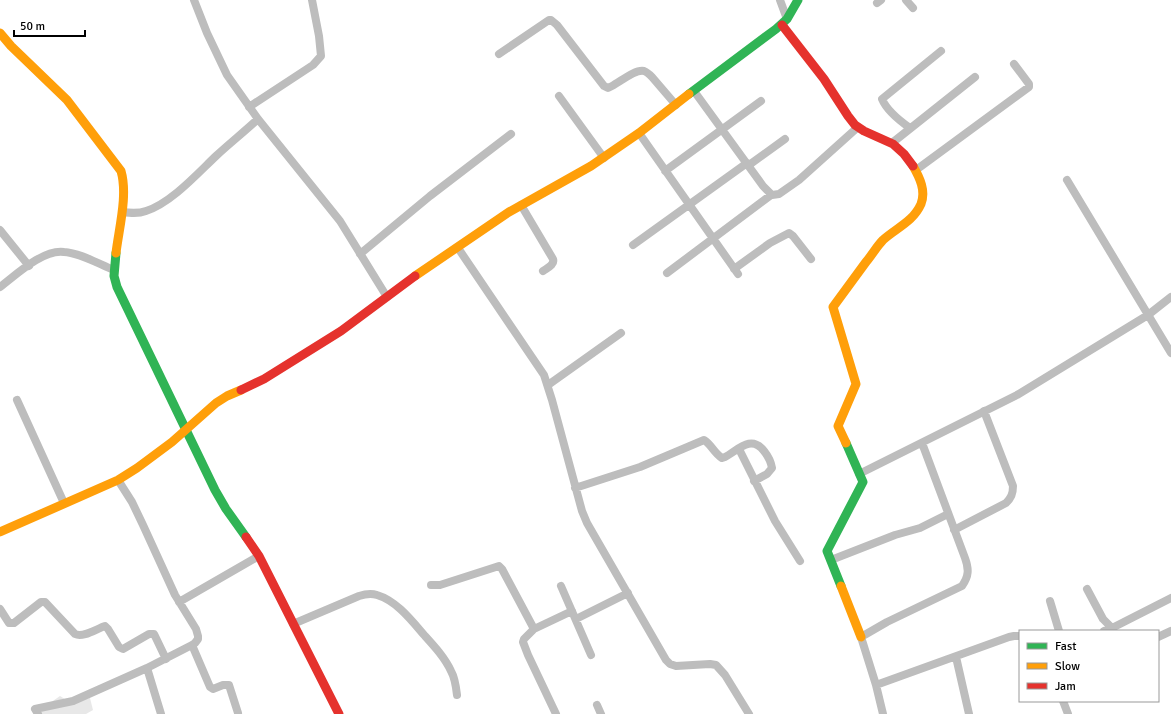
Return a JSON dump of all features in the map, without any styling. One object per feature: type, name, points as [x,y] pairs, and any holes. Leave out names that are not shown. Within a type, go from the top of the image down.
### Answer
[{"type":"street","points":[[194,0],[221,65],[234,87],[258,120],[340,221],[387,297]]},
{"type":"street","points":[[249,107],[313,65],[321,56],[312,0]]},
{"type":"street","points":[[780,0],[784,22],[830,87],[848,116],[865,133],[892,143],[897,147],[908,158],[916,170],[923,188],[923,197],[917,212],[882,241],[833,307],[856,384],[838,426],[863,482],[827,550],[861,638],[876,685],[883,714]]},
{"type":"street","points":[[0,532],[118,480],[150,459],[216,403],[282,369],[341,331],[436,262],[521,205],[572,178],[604,158],[784,22],[798,0]]},
{"type":"street","points":[[906,0],[913,8]]},
{"type":"street","points":[[499,54],[551,20],[557,25],[604,86],[608,88],[638,71],[644,71],[652,77],[676,105]]},
{"type":"street","points":[[0,33],[11,46],[67,100],[121,171],[124,181],[124,195],[114,270],[117,287],[215,490],[259,556],[339,714]]},
{"type":"street","points":[[910,128],[891,111],[882,99],[941,50]]},
{"type":"street","points":[[916,170],[1029,87],[1029,84],[1014,64]]},
{"type":"street","points":[[892,143],[975,77]]},
{"type":"street","points":[[694,91],[771,195]]},
{"type":"street","points":[[559,96],[604,158]]},
{"type":"street","points":[[666,171],[761,101]]},
{"type":"street","points":[[122,212],[145,212],[164,202],[258,120]]},
{"type":"street","points":[[667,274],[771,195],[775,196],[779,194],[798,180],[858,127]]},
{"type":"street","points":[[639,133],[736,272],[771,242],[788,233],[793,236],[811,259]]},
{"type":"street","points":[[360,254],[430,196],[511,134]]},
{"type":"street","points":[[633,245],[689,204],[785,139]]},
{"type":"street","points":[[1067,180],[1171,353]]},
{"type":"street","points":[[521,205],[553,259],[553,264],[543,271]]},
{"type":"street","points":[[0,230],[28,266]]},
{"type":"street","points":[[458,248],[540,368],[548,384],[575,488],[587,523],[669,664],[684,667],[710,664],[716,665],[725,675],[749,714]]},
{"type":"street","points":[[0,287],[28,266],[50,254],[58,252],[77,255],[114,270]]},
{"type":"street","points":[[859,474],[1017,395],[1148,315],[1171,297]]},
{"type":"street","points":[[548,384],[620,334]]},
{"type":"street","points":[[18,400],[64,503]]},
{"type":"street","points":[[954,530],[1006,503],[1011,498],[1013,493],[1013,486],[984,411]]},
{"type":"street","points":[[575,488],[640,467],[701,440],[706,441],[722,458],[746,444],[756,443],[764,451],[772,466],[770,471],[754,481]]},
{"type":"street","points":[[861,638],[887,622],[962,586],[966,581],[968,568],[922,443]]},
{"type":"street","points":[[739,449],[775,521],[800,561]]},
{"type":"street","points":[[34,712],[73,701],[166,659],[192,645],[198,640],[196,630],[179,602],[132,502],[118,480]]},
{"type":"street","points":[[831,560],[895,535],[920,528],[948,514]]},
{"type":"street","points":[[179,602],[259,556]]},
{"type":"street","points":[[431,586],[499,566],[534,629]]},
{"type":"street","points":[[561,586],[591,655]]},
{"type":"street","points":[[1087,589],[1108,630],[1171,598]]},
{"type":"street","points":[[294,624],[368,593],[385,598],[399,608],[439,651],[452,672],[457,695]]},
{"type":"street","points":[[576,619],[628,593]]},
{"type":"street","points":[[0,609],[9,623],[14,623],[41,602],[45,602],[74,634],[78,636],[82,635],[105,626],[121,649],[149,634],[154,634],[166,659]]},
{"type":"street","points":[[1050,602],[1059,630]]},
{"type":"street","points":[[556,714],[523,642],[534,629],[572,611]]},
{"type":"street","points":[[1159,637],[1171,631]]},
{"type":"street","points":[[876,685],[1014,636],[1019,636]]},
{"type":"street","points":[[192,645],[210,687],[213,689],[223,685],[229,685],[238,713]]},
{"type":"street","points":[[956,656],[969,714]]},
{"type":"street","points":[[147,668],[161,714]]},
{"type":"street","points":[[1063,702],[1068,714]]},
{"type":"street","points":[[597,705],[601,714]]},
{"type":"shaded area","points":[[60,696],[68,701],[90,698],[93,710],[86,714],[42,714],[40,710]]},
{"type":"traffic: fast","points":[[689,94],[776,29],[787,19],[798,0]]},
{"type":"traffic: fast","points":[[116,253],[114,276],[117,287],[215,490],[226,509],[246,537]]},
{"type":"traffic: fast","points":[[841,586],[827,551],[863,482],[846,443]]},
{"type":"traffic: slow","points":[[0,33],[11,46],[67,100],[121,171],[124,190],[116,253]]},
{"type":"traffic: slow","points":[[415,276],[509,212],[591,166],[639,133],[689,94]]},
{"type":"traffic: slow","points":[[846,443],[838,426],[856,384],[833,307],[881,242],[914,216],[918,210],[921,204],[923,189],[913,166]]},
{"type":"traffic: slow","points":[[0,532],[118,480],[172,442],[216,403],[241,390]]},
{"type":"traffic: slow","points":[[841,586],[861,637]]},
{"type":"traffic: jam","points":[[782,25],[824,79],[855,125],[864,131],[893,144],[904,154],[913,166]]},
{"type":"traffic: jam","points":[[241,390],[264,379],[341,331],[415,276]]},
{"type":"traffic: jam","points":[[246,537],[259,556],[339,714]]}]
